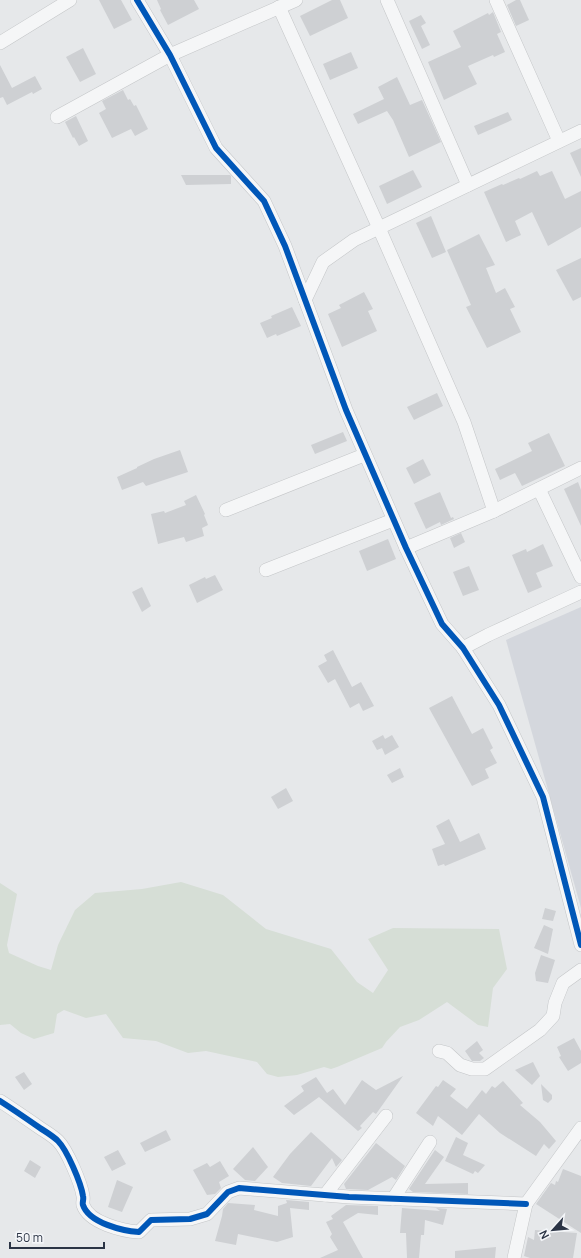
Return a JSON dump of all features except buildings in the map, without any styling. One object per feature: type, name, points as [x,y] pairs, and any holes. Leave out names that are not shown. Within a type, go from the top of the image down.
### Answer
[{"type":"street","points":[[0,43],[70,0]]},
{"type":"street","points":[[137,0],[170,55],[216,148],[264,201],[285,246],[364,454],[406,548],[442,624],[463,648],[499,706],[543,797],[581,945]]},
{"type":"street","points":[[57,117],[170,55],[296,0]]},
{"type":"street","points":[[387,0],[468,185]]},
{"type":"street","points":[[496,0],[560,141]]},
{"type":"street","points":[[279,8],[379,228],[464,422],[494,511]]},
{"type":"street","points":[[305,300],[323,262],[354,240],[581,130]]},
{"type":"street","points":[[226,510],[364,454]]},
{"type":"street","points":[[406,548],[494,511],[581,468]]},
{"type":"street","points":[[539,489],[581,577]]},
{"type":"street","points":[[266,570],[393,520]]},
{"type":"street","points":[[463,648],[581,592]]},
{"type":"street","points":[[439,1051],[447,1053],[460,1065],[472,1069],[485,1069],[540,1030],[553,1016],[555,1003],[563,983],[581,970]]},
{"type":"street","points":[[0,1101],[58,1141],[67,1153],[74,1169],[84,1197],[83,1205],[88,1212],[96,1219],[110,1227],[128,1231],[139,1232],[151,1220],[190,1219],[207,1214],[228,1192],[239,1188],[393,1199],[526,1204]]},
{"type":"street","points":[[325,1195],[386,1116]]},
{"type":"street","points":[[514,1258],[526,1204],[581,1128]]},
{"type":"street","points":[[393,1199],[430,1142]]},
{"type":"shaded area","points":[[581,607],[581,908],[506,640]]},
{"type":"shaded area","points":[[181,882],[223,895],[266,929],[331,949],[357,982],[373,993],[388,970],[368,939],[393,928],[499,929],[507,969],[493,988],[488,1027],[478,1025],[447,1002],[419,1020],[400,1027],[382,1048],[331,1069],[324,1067],[297,1075],[278,1077],[267,1074],[257,1062],[206,1051],[188,1053],[156,1041],[123,1038],[106,1014],[86,1018],[64,1010],[57,1014],[54,1033],[34,1039],[21,1033],[10,1024],[0,1025],[0,883],[17,894],[7,945],[9,953],[51,970],[58,945],[75,910],[95,893],[142,889]]},
{"type":"cycle path","points":[[137,0],[170,55],[216,148],[264,201],[285,246],[346,410],[406,548],[442,624],[463,648],[499,705],[543,797],[581,945]]},
{"type":"cycle path","points":[[0,1101],[52,1136],[62,1145],[77,1175],[82,1190],[83,1204],[86,1211],[99,1221],[124,1230],[139,1232],[151,1220],[190,1219],[207,1214],[228,1192],[239,1188],[349,1197],[526,1204]]}]
